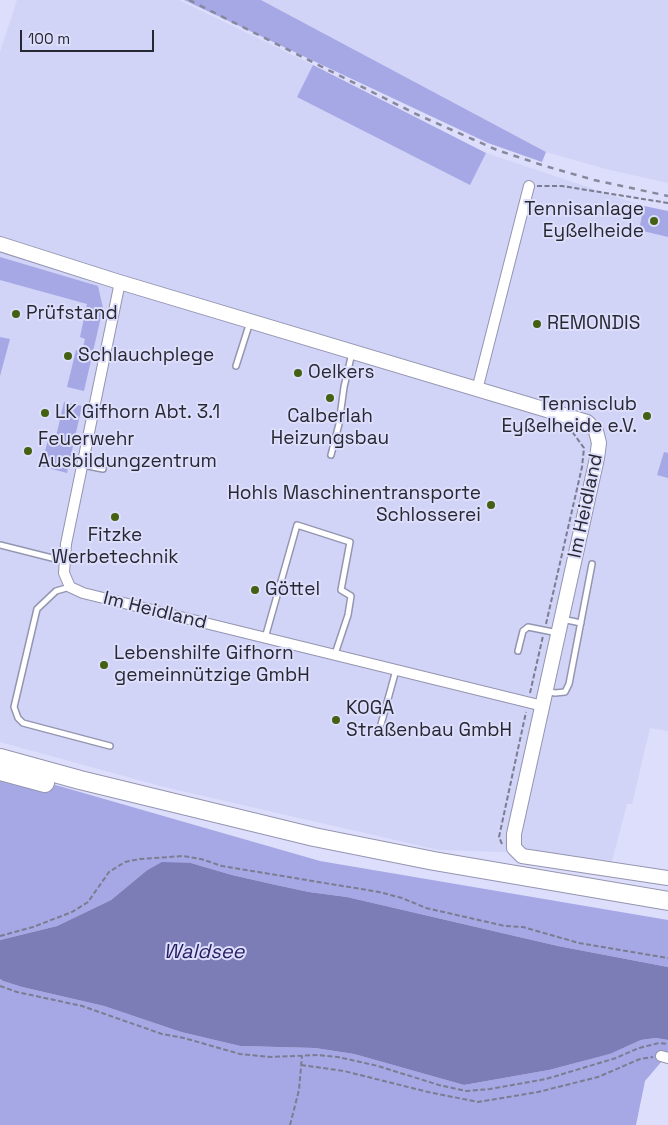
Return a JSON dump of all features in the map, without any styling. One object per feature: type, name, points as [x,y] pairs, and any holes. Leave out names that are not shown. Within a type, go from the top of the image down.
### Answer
[{"type":"highway","points":[[0,758],[80,780],[314,836],[434,861],[668,901]]},
{"type":"highway","points":[[0,771],[284,840],[467,878],[668,912]]},
{"type":"street","points":[[477,390],[529,186]]},
{"type":"street","name":"Im Heidland","points":[[0,244],[120,282],[587,422],[596,431],[599,443],[597,458],[555,627],[546,691],[514,834],[514,848],[522,856],[668,878]]},
{"type":"street","points":[[70,587],[64,572],[64,561],[120,282]]},
{"type":"street","name":"Im Heidland","points":[[70,587],[83,593],[542,706]]},
{"type":"lane","points":[[236,366],[250,321]]},
{"type":"lane","points":[[331,455],[353,352]]},
{"type":"lane","points":[[83,465],[103,469]]},
{"type":"lane","points":[[265,638],[297,525],[350,542],[340,590],[351,596],[348,615],[335,655]]},
{"type":"lane","points":[[0,545],[64,561]]},
{"type":"lane","points":[[546,691],[555,693],[565,692],[569,684],[592,564]]},
{"type":"lane","points":[[70,587],[56,590],[37,609],[14,707],[18,718],[23,723],[110,746]]},
{"type":"lane","points":[[518,651],[525,629],[581,623]]},
{"type":"lane","points":[[380,728],[396,670]]},
{"type":"path","points":[[529,186],[562,186],[668,204]]},
{"type":"path","points":[[505,849],[499,837],[528,703],[555,627],[582,467],[584,448],[570,428]]},
{"type":"path","points":[[0,936],[34,927],[72,912],[88,902],[109,872],[125,862],[183,856],[201,859],[222,866],[379,892],[402,898],[426,908],[506,926],[523,927],[579,943],[668,958]]},
{"type":"path","points":[[0,986],[17,992],[82,1006],[122,1018],[162,1034],[184,1038],[240,1054],[271,1057],[318,1055],[338,1057],[378,1066],[439,1085],[466,1091],[490,1089],[546,1079],[616,1058],[639,1048],[659,1043],[668,1044]]},
{"type":"path","points":[[290,1125],[298,1090],[302,1056]]},
{"type":"path","points":[[301,1065],[344,1071],[428,1092],[478,1102],[538,1092],[598,1077],[640,1059],[665,1057]]},
{"type":"shaded area","points":[[17,0],[179,0],[313,65],[486,153],[644,206],[668,211],[668,731],[650,728],[632,804],[627,804],[612,861],[536,853],[439,850],[164,787],[0,742],[0,52]]},
{"type":"shaded area","points":[[184,0],[261,0],[546,152],[542,162],[488,143]]},
{"type":"shaded area","points":[[261,0],[668,0],[668,183],[606,169],[546,152]]},
{"type":"shaded area","points":[[313,65],[486,153],[470,185],[297,97]]},
{"type":"shaded area","name":"Tennisanlage Eyßelheide","points":[[644,206],[668,211],[668,237],[639,230]]},
{"type":"shaded area","points":[[0,257],[98,286],[103,308],[84,391],[67,387],[76,350],[82,351],[85,339],[80,337],[87,304],[0,280]]},
{"type":"shaded area","points":[[0,337],[10,339],[0,376]]},
{"type":"shaded area","points":[[64,402],[82,406],[67,473],[41,466],[48,440],[55,441]]},
{"type":"shaded area","points":[[664,452],[668,453],[668,478],[657,475]]},
{"type":"shaded area","points":[[0,769],[320,861],[668,920],[668,967],[558,946],[347,897],[276,885],[191,863],[146,871],[111,900],[57,926],[0,940]]},
{"type":"shaded area","points":[[0,979],[22,987],[104,1006],[181,1032],[240,1046],[315,1048],[354,1054],[464,1085],[549,1070],[610,1054],[641,1040],[656,1038],[668,1040],[668,1054],[645,1081],[636,1125],[0,1125]]},
{"type":"water","name":"Waldsee","points":[[162,862],[191,863],[276,885],[347,897],[558,946],[668,967],[668,1040],[656,1038],[641,1040],[610,1054],[549,1070],[464,1085],[354,1054],[315,1048],[240,1046],[181,1032],[104,1006],[22,987],[0,979],[0,940],[57,926],[111,900],[146,871]]},
{"type":"railway","points":[[189,0],[416,114],[497,150],[594,180],[668,196]]},
{"type":"place","name":"Tennisanlage Eyßelheide","points":[[654,221]]},
{"type":"place","name":"Prüfstand","points":[[16,314]]},
{"type":"place","name":"REMONDIS","points":[[537,324]]},
{"type":"place","name":"Schlauchplege","points":[[68,356]]},
{"type":"place","name":"Oelkers","points":[[298,373]]},
{"type":"place","name":"Calberlah Heizungsbau","points":[[330,398]]},
{"type":"place","name":"LK Gifhorn Abt. 3.1","points":[[45,413]]},
{"type":"place","name":"Tennisclub Eyßelheide e.V.","points":[[647,416]]},
{"type":"place","name":"Feuerwehr Ausbildungzentrum","points":[[28,451]]},
{"type":"place","name":"Hohls Maschinentransporte Schlosserei","points":[[491,505]]},
{"type":"place","name":"Fitzke Werbetechnik","points":[[115,517]]},
{"type":"place","name":"Göttel","points":[[255,590]]},
{"type":"place","name":"Lebenshilfe Gifhorn gemeinnützige GmbH","points":[[104,665]]},
{"type":"place","name":"KOGA Straßenbau GmbH","points":[[336,720]]}]
